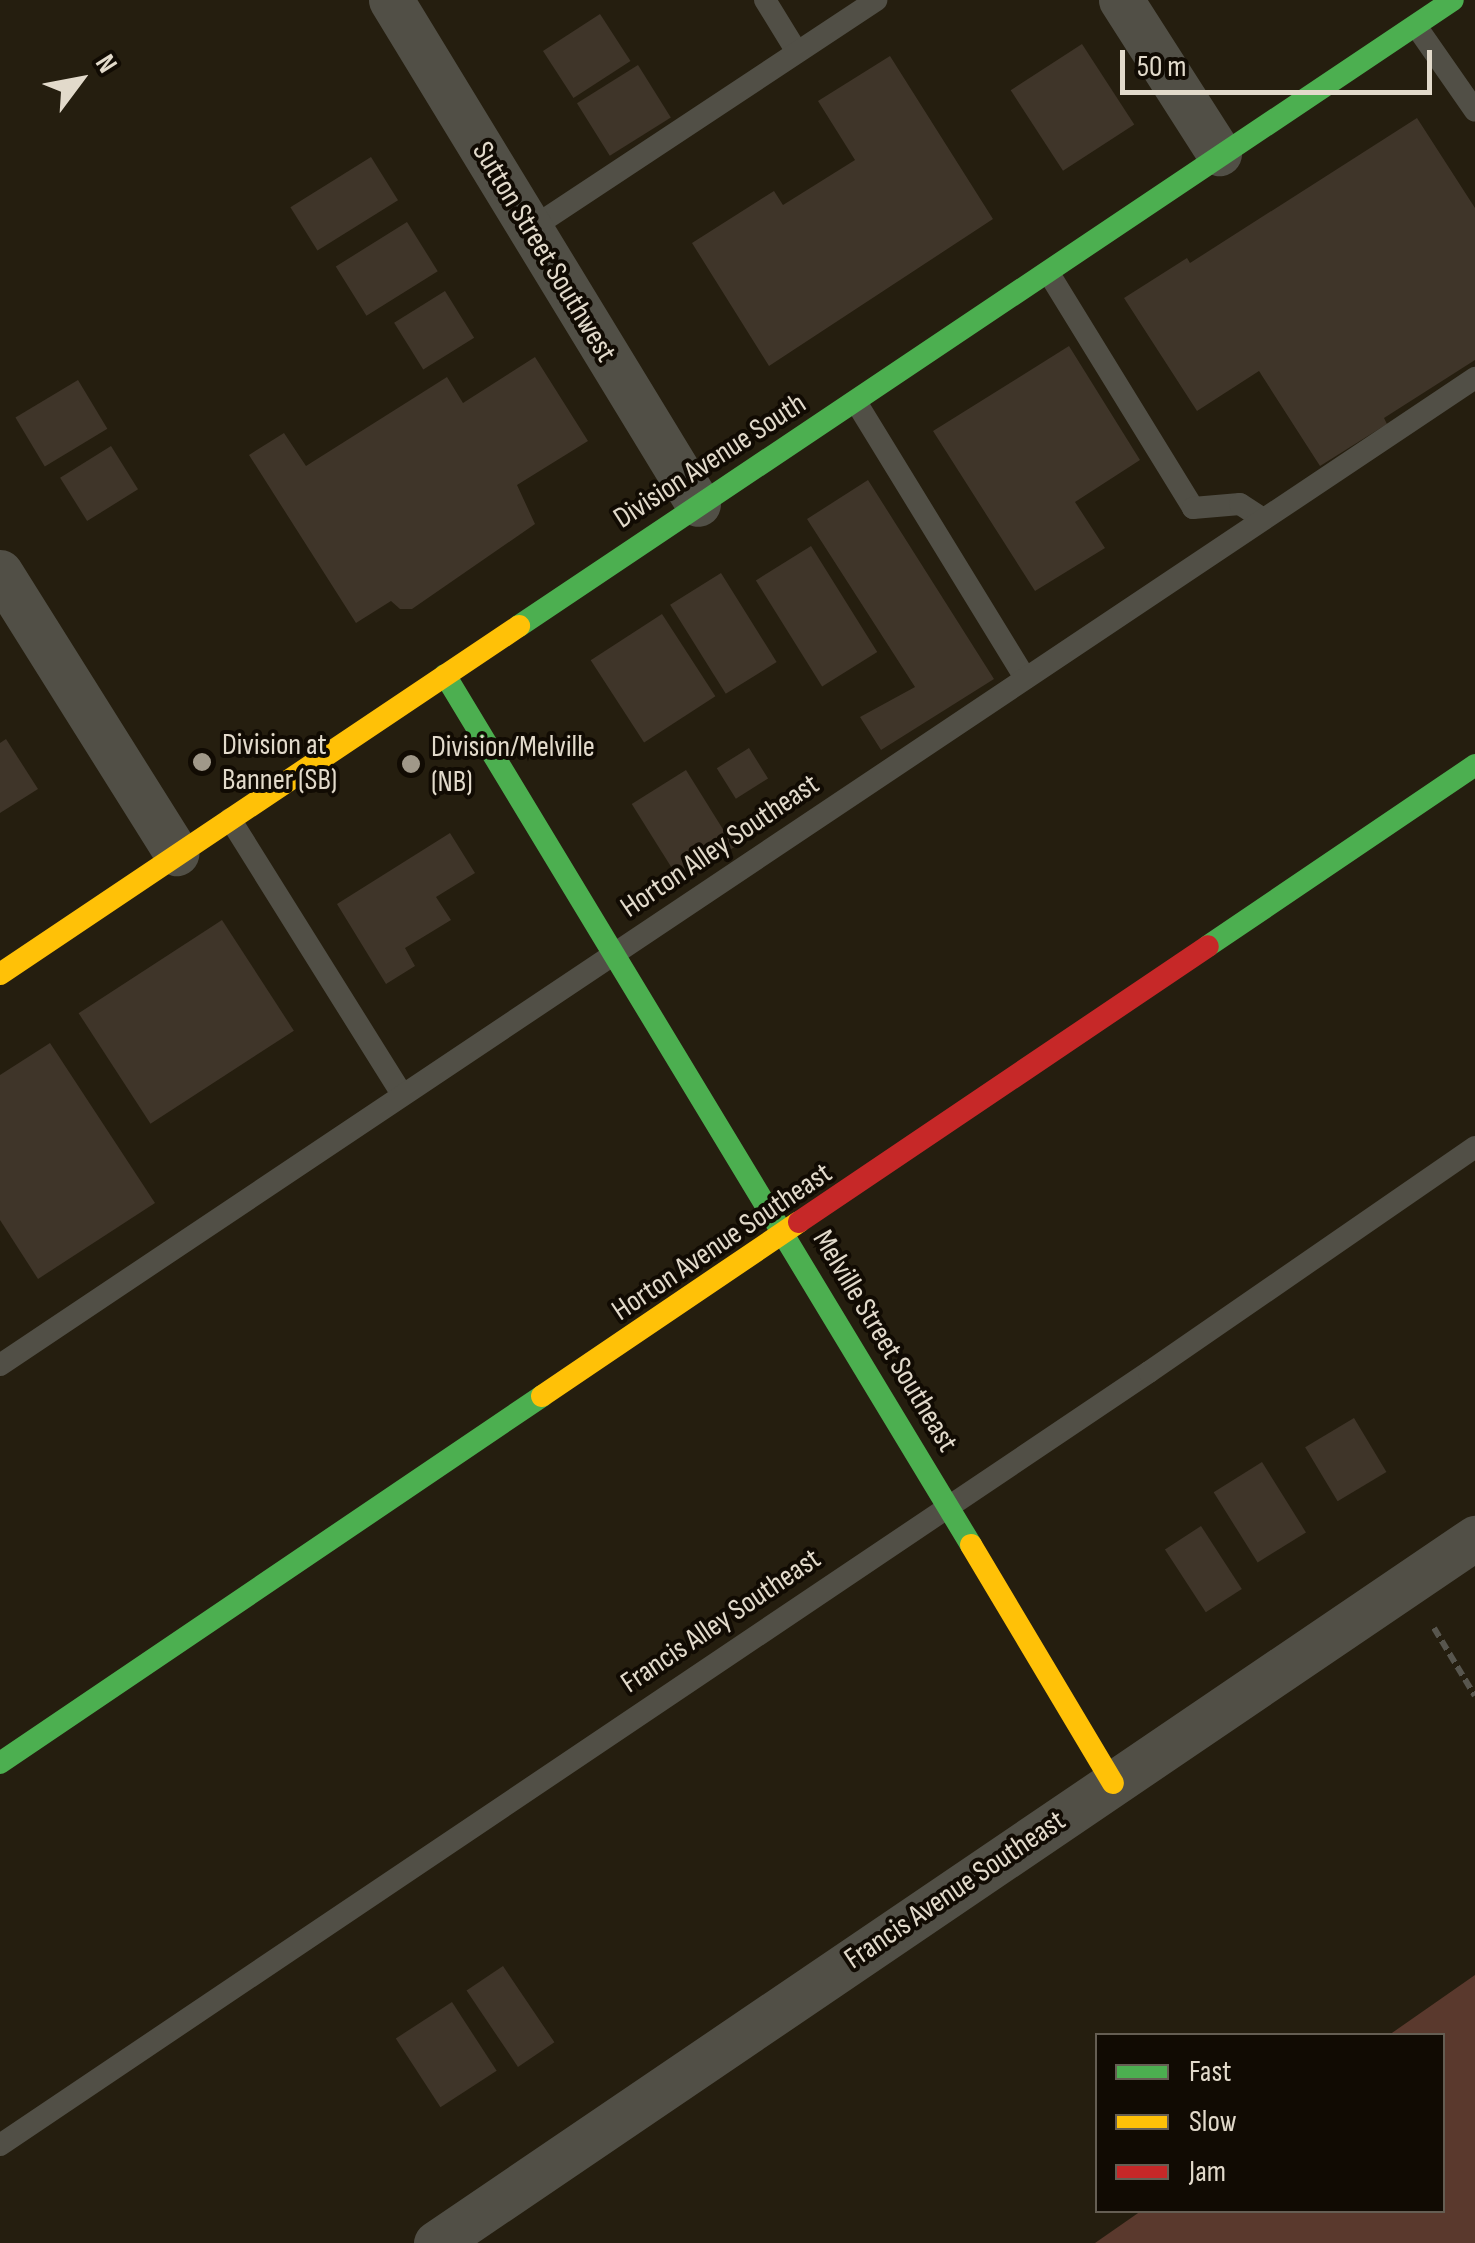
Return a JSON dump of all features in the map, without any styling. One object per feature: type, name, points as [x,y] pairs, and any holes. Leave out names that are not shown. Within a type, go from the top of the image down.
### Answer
[{"type":"street","name":"Sutton Street Southwest","points":[[391,0],[698,504]]},
{"type":"street","points":[[1121,0],[1219,152]]},
{"type":"street","name":"Division Avenue South","points":[[0,974],[856,402],[1219,152],[1453,0]]},
{"type":"street","points":[[0,572],[176,854]]},
{"type":"street","name":"Melville Street Southeast","points":[[444,676],[787,1235],[1113,1783]]},
{"type":"street","name":"Horton Avenue Southeast","points":[[0,1763],[787,1235],[1475,765]]},
{"type":"street","name":"Francis Avenue Southeast","points":[[436,2243],[1475,1538]]},
{"type":"lane","points":[[765,0],[798,52]]},
{"type":"lane","points":[[532,228],[876,0]]},
{"type":"lane","points":[[1416,26],[1475,112]]},
{"type":"lane","points":[[1048,272],[1193,508],[1240,504],[1263,520]]},
{"type":"lane","name":"Horton Alley Southeast","points":[[0,1365],[1475,378]]},
{"type":"lane","points":[[856,402],[1025,678]]},
{"type":"lane","points":[[230,819],[402,1094]]},
{"type":"lane","name":"Francis Alley Southeast","points":[[0,2144],[1475,1147]]},
{"type":"path","points":[[1434,1628],[1475,1696]]},
{"type":"shaded area","points":[[1475,1975],[1475,2243],[1095,2243],[1138,2213],[1445,2213],[1445,2033],[1392,2033]]},
{"type":"building","points":[[600,14],[630,61],[573,98],[543,51]]},
{"type":"building","points":[[1082,44],[1134,125],[1063,171],[1011,90]]},
{"type":"building","points":[[890,56],[993,219],[769,366],[692,243],[774,191],[783,205],[855,160],[818,101]]},
{"type":"building","points":[[638,65],[671,118],[610,156],[577,103]]},
{"type":"building","points":[[1417,118],[1475,208],[1475,360],[1384,418],[1387,424],[1320,466],[1259,371],[1197,411],[1124,298],[1187,258],[1190,263]]},
{"type":"building","points":[[371,157],[398,200],[317,251],[290,207]]},
{"type":"building","points":[[407,222],[438,271],[366,316],[336,267]]},
{"type":"building","points":[[445,291],[474,338],[423,369],[394,323]]},
{"type":"building","points":[[1069,346],[1140,460],[1075,502],[1105,548],[1035,591],[933,431]]},
{"type":"building","points":[[535,357],[588,441],[517,485],[535,524],[412,609],[400,609],[391,601],[356,623],[249,455],[284,433],[306,466],[447,377],[463,403]]},
{"type":"building","points":[[78,380],[107,429],[45,466],[15,418]]},
{"type":"building","points":[[111,446],[138,489],[87,521],[60,478]]},
{"type":"building","points":[[868,480],[994,679],[881,750],[860,717],[915,687],[807,519]]},
{"type":"building","points":[[811,546],[877,652],[822,686],[756,580]]},
{"type":"building","points":[[721,573],[777,662],[726,694],[670,605]]},
{"type":"building","points":[[662,614],[715,696],[644,742],[591,660]]},
{"type":"building","points":[[6,739],[38,789],[0,813],[0,743]]},
{"type":"building","points":[[749,748],[768,779],[736,799],[717,768]]},
{"type":"building","points":[[686,770],[734,847],[680,881],[632,804]]},
{"type":"building","points":[[450,833],[475,873],[436,897],[451,920],[405,948],[415,966],[386,984],[337,904]]},
{"type":"building","points":[[222,920],[294,1031],[150,1124],[79,1013]]},
{"type":"building","points":[[50,1043],[155,1203],[38,1279],[0,1220],[0,1075]]},
{"type":"building","points":[[1354,1418],[1386,1472],[1338,1501],[1305,1447]]},
{"type":"building","points":[[1262,1462],[1306,1532],[1258,1563],[1214,1492]]},
{"type":"building","points":[[1201,1526],[1242,1589],[1206,1612],[1165,1549]]},
{"type":"building","points":[[503,1966],[554,2042],[518,2067],[467,1991]]},
{"type":"building","points":[[452,2002],[497,2071],[440,2107],[396,2038]]},
{"type":"traffic: fast","points":[[519,626],[1453,0]]},
{"type":"traffic: fast","points":[[445,675],[971,1545]]},
{"type":"traffic: fast","points":[[1208,946],[1475,765]]},
{"type":"traffic: fast","points":[[0,1763],[542,1396]]},
{"type":"traffic: slow","points":[[0,974],[519,626]]},
{"type":"traffic: slow","points":[[542,1396],[799,1222]]},
{"type":"traffic: slow","points":[[971,1545],[1113,1783]]},
{"type":"traffic: jam","points":[[799,1222],[1208,946]]},
{"type":"place","name":"Division at Banner (SB)","points":[[202,762]]},
{"type":"place","name":"Division/Melville (NB)","points":[[411,764]]}]
